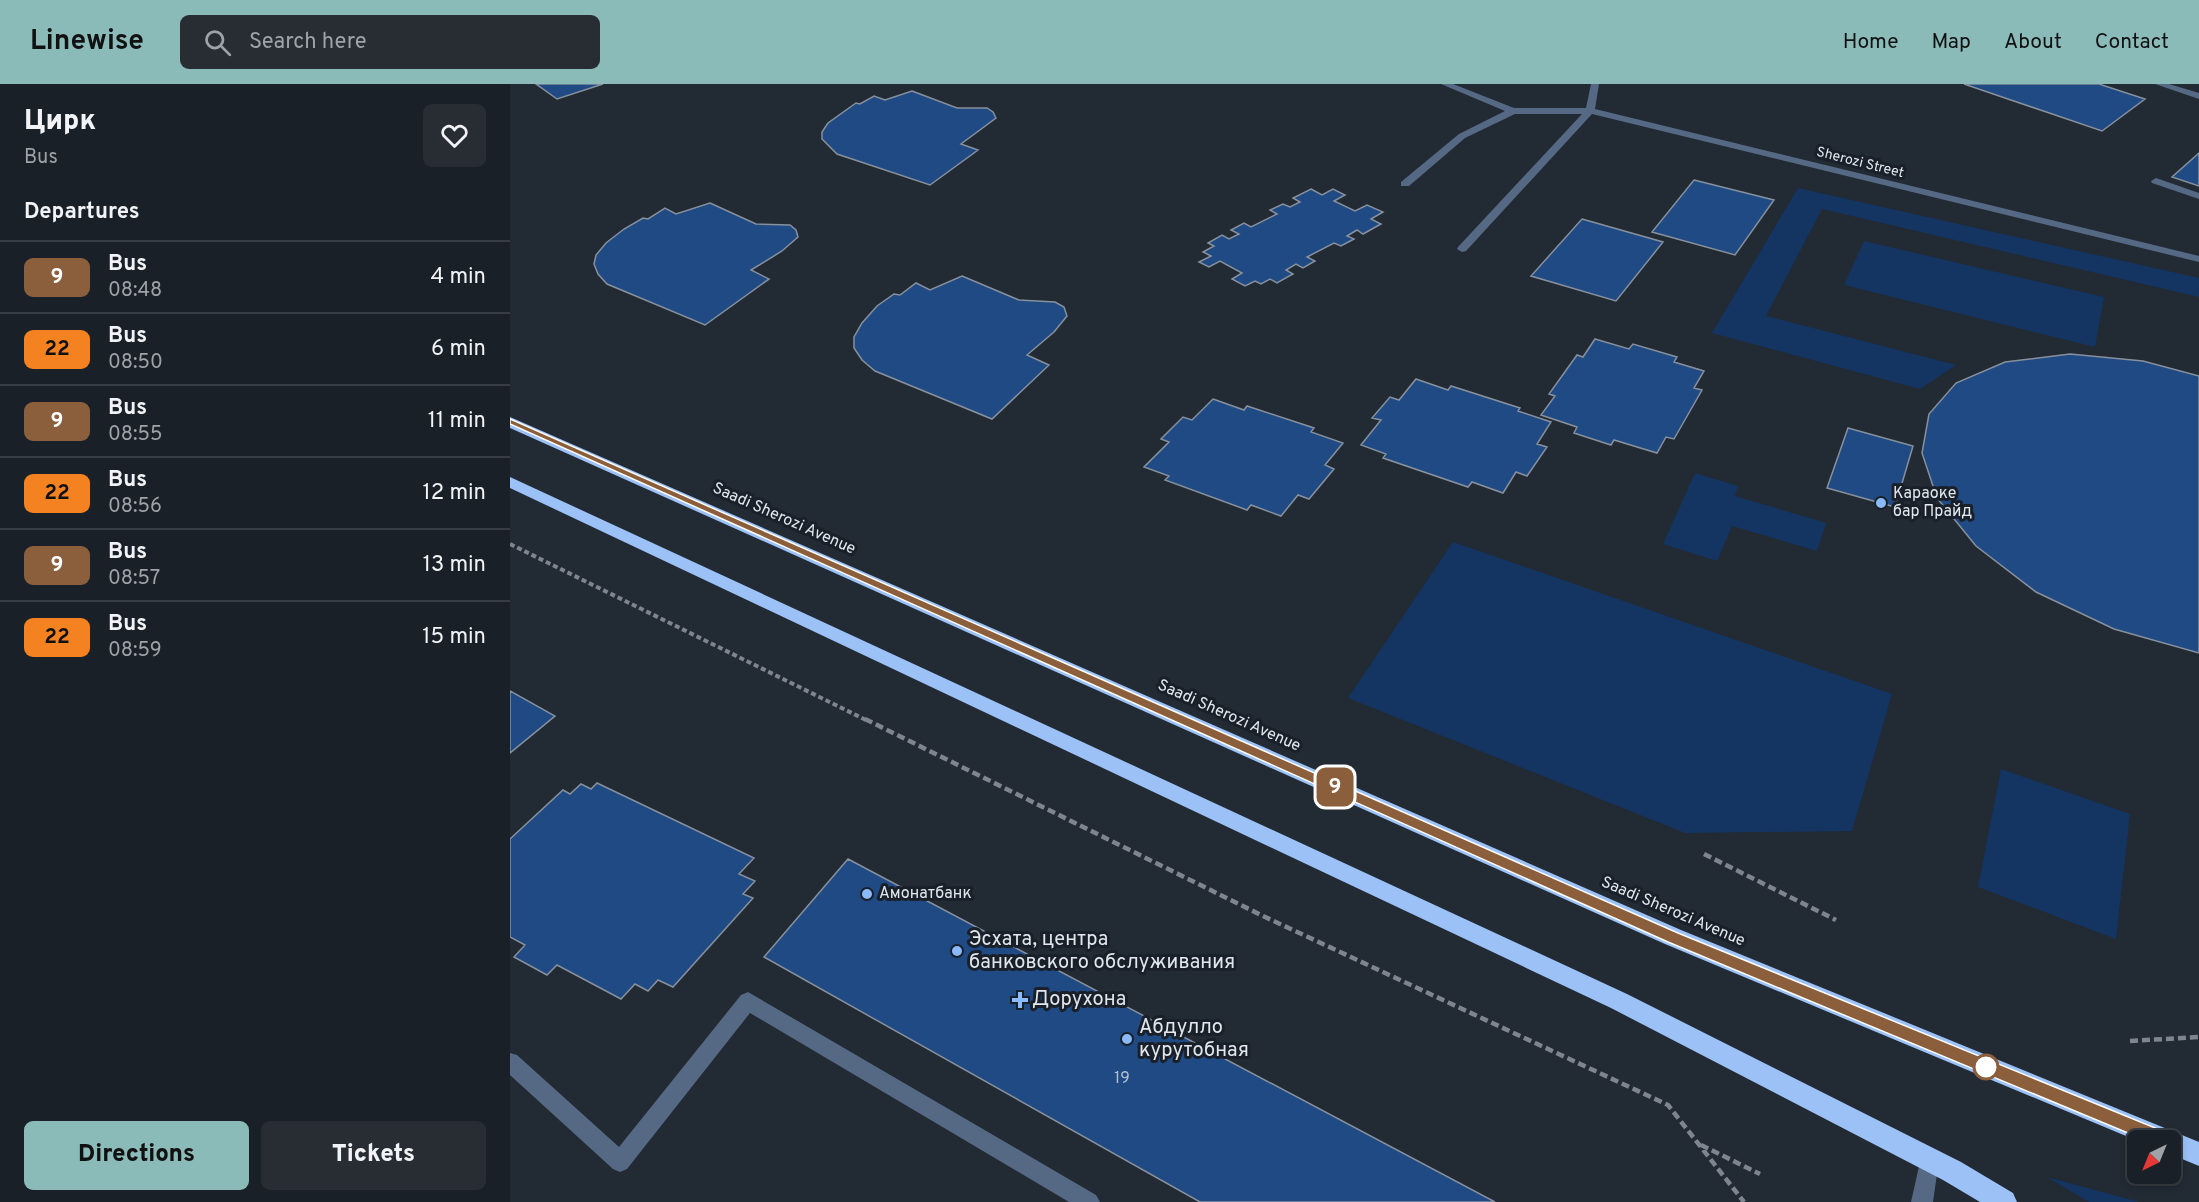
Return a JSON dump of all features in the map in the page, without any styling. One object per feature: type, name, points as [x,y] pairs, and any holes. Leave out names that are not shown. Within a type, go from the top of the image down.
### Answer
[{"type":"highway","name":"Saadi Sherozi Avenue","points":[[510,422],[1673,937],[2140,1130]]},
{"type":"highway","points":[[510,482],[1619,1001],[1929,1160],[2004,1202]]},
{"type":"highway","points":[[2181,1147],[2199,1154]]},
{"type":"street","name":"Sherozi Street","points":[[1445,84],[1513,111],[1590,111],[2199,259]]},
{"type":"street","points":[[1462,249],[1590,111],[1595,84]]},
{"type":"street","points":[[2159,84],[2199,96]]},
{"type":"street","name":"Sherozi Street","points":[[1405,184],[1462,136],[1513,111]]},
{"type":"street","points":[[2156,181],[2199,196]]},
{"type":"street","points":[[510,1062],[620,1162],[748,1001],[1089,1202]]},
{"type":"street","points":[[1922,1202],[1929,1160]]},
{"type":"path","points":[[510,544],[1263,916],[1668,1105],[1744,1202]]},
{"type":"path","points":[[1704,854],[1836,920]]},
{"type":"path","points":[[2130,1041],[2199,1037]]},
{"type":"path","points":[[1699,1144],[1760,1174]]},
{"type":"shaded area","points":[[1798,188],[2199,278],[2199,297],[1822,209],[1766,316],[1956,365],[1920,389],[1712,333]]},
{"type":"shaded area","points":[[1864,241],[2104,297],[2095,347],[1844,285]]},
{"type":"shaded area","points":[[1695,473],[1738,486],[1735,496],[1826,523],[1817,551],[1732,526],[1717,561],[1663,544]]},
{"type":"shaded area","points":[[1453,542],[1892,694],[1852,831],[1685,833],[1348,698]]},
{"type":"shaded area","points":[[2001,769],[2130,814],[2116,939],[1978,887]]},
{"type":"shaded area","points":[[2047,1177],[2139,1202],[2089,1202]]},
{"type":"building","points":[[536,84],[603,84],[557,99]]},
{"type":"building","points":[[1964,84],[2099,84],[2145,99],[2102,131]]},
{"type":"building","points":[[912,91],[957,108],[987,108],[996,118],[961,144],[978,150],[930,185],[837,154],[822,139],[822,132],[828,123],[856,103],[860,104],[874,96],[885,100]]},
{"type":"building","points":[[2199,153],[2199,186],[2172,177]]},
{"type":"building","points":[[1694,180],[1774,200],[1735,255],[1652,232]]},
{"type":"building","points":[[1311,189],[1322,195],[1333,189],[1345,195],[1334,201],[1355,211],[1367,205],[1383,212],[1371,219],[1381,224],[1363,234],[1357,230],[1347,236],[1354,239],[1341,246],[1334,243],[1307,257],[1315,261],[1303,268],[1296,264],[1286,270],[1293,274],[1277,283],[1270,279],[1261,284],[1255,281],[1245,286],[1232,279],[1242,273],[1220,261],[1209,267],[1199,262],[1211,256],[1203,252],[1214,246],[1208,243],[1222,235],[1229,239],[1239,234],[1231,230],[1244,223],[1251,227],[1277,214],[1270,210],[1283,204],[1290,207],[1300,202],[1293,198]]},
{"type":"building","points":[[710,203],[756,224],[790,225],[796,230],[798,237],[782,251],[751,270],[769,279],[705,325],[607,284],[598,274],[594,264],[596,255],[606,243],[624,229],[643,218],[648,219],[665,208],[676,214]]},
{"type":"building","points":[[1582,219],[1663,242],[1616,301],[1531,276]]},
{"type":"building","points":[[962,276],[1019,300],[1055,302],[1064,307],[1067,316],[1054,332],[1027,355],[1049,365],[992,419],[875,371],[862,360],[854,348],[854,337],[862,323],[877,306],[894,294],[900,295],[916,283],[930,290]]},
{"type":"building","points":[[1595,339],[1629,349],[1633,344],[1677,357],[1674,362],[1704,371],[1694,388],[1702,390],[1674,439],[1666,437],[1657,453],[1614,440],[1611,445],[1574,433],[1577,427],[1541,415],[1555,396],[1549,394],[1577,355],[1583,357]]},
{"type":"building","points":[[2070,354],[2143,361],[2199,376],[2199,653],[2114,629],[2036,592],[1976,546],[1937,498],[1922,453],[1929,414],[1956,383],[2005,362]]},
{"type":"building","points":[[1416,379],[1448,390],[1451,386],[1520,408],[1518,411],[1551,422],[1537,444],[1547,447],[1527,476],[1516,472],[1503,493],[1472,482],[1468,487],[1383,458],[1386,454],[1361,445],[1381,420],[1372,418],[1390,397],[1399,400]]},
{"type":"building","points":[[1213,399],[1244,410],[1247,406],[1314,428],[1311,432],[1343,443],[1325,465],[1334,469],[1309,499],[1298,495],[1281,516],[1251,505],[1247,510],[1165,480],[1169,476],[1144,467],[1169,442],[1161,439],[1183,417],[1192,420]]},
{"type":"building","points":[[1848,428],[1913,446],[1895,507],[1827,488]]},
{"type":"building","points":[[510,691],[555,716],[510,753]]},
{"type":"building","points":[[597,783],[754,858],[739,874],[755,881],[743,894],[753,898],[673,987],[658,980],[648,991],[635,984],[621,999],[557,965],[547,975],[514,957],[525,945],[510,937],[510,839],[563,790],[570,794],[581,784],[591,789]]},
{"type":"building","points":[[848,859],[1495,1202],[1200,1202],[764,957]]},
{"type":"bus line","name":"9","points":[[510,422],[1673,937],[2140,1130]]},
{"type":"place","name":"Караоке бар Прайд","points":[[1881,503]]},
{"type":"place","name":"Амонатбанк","points":[[867,894]]},
{"type":"place","name":"Эсхата, центра банковского обслуживания","points":[[957,951]]},
{"type":"place","name":"Дорухона","points":[[1020,1000]]},
{"type":"place","name":"Абдулло курутобная","points":[[1127,1039]]}]
